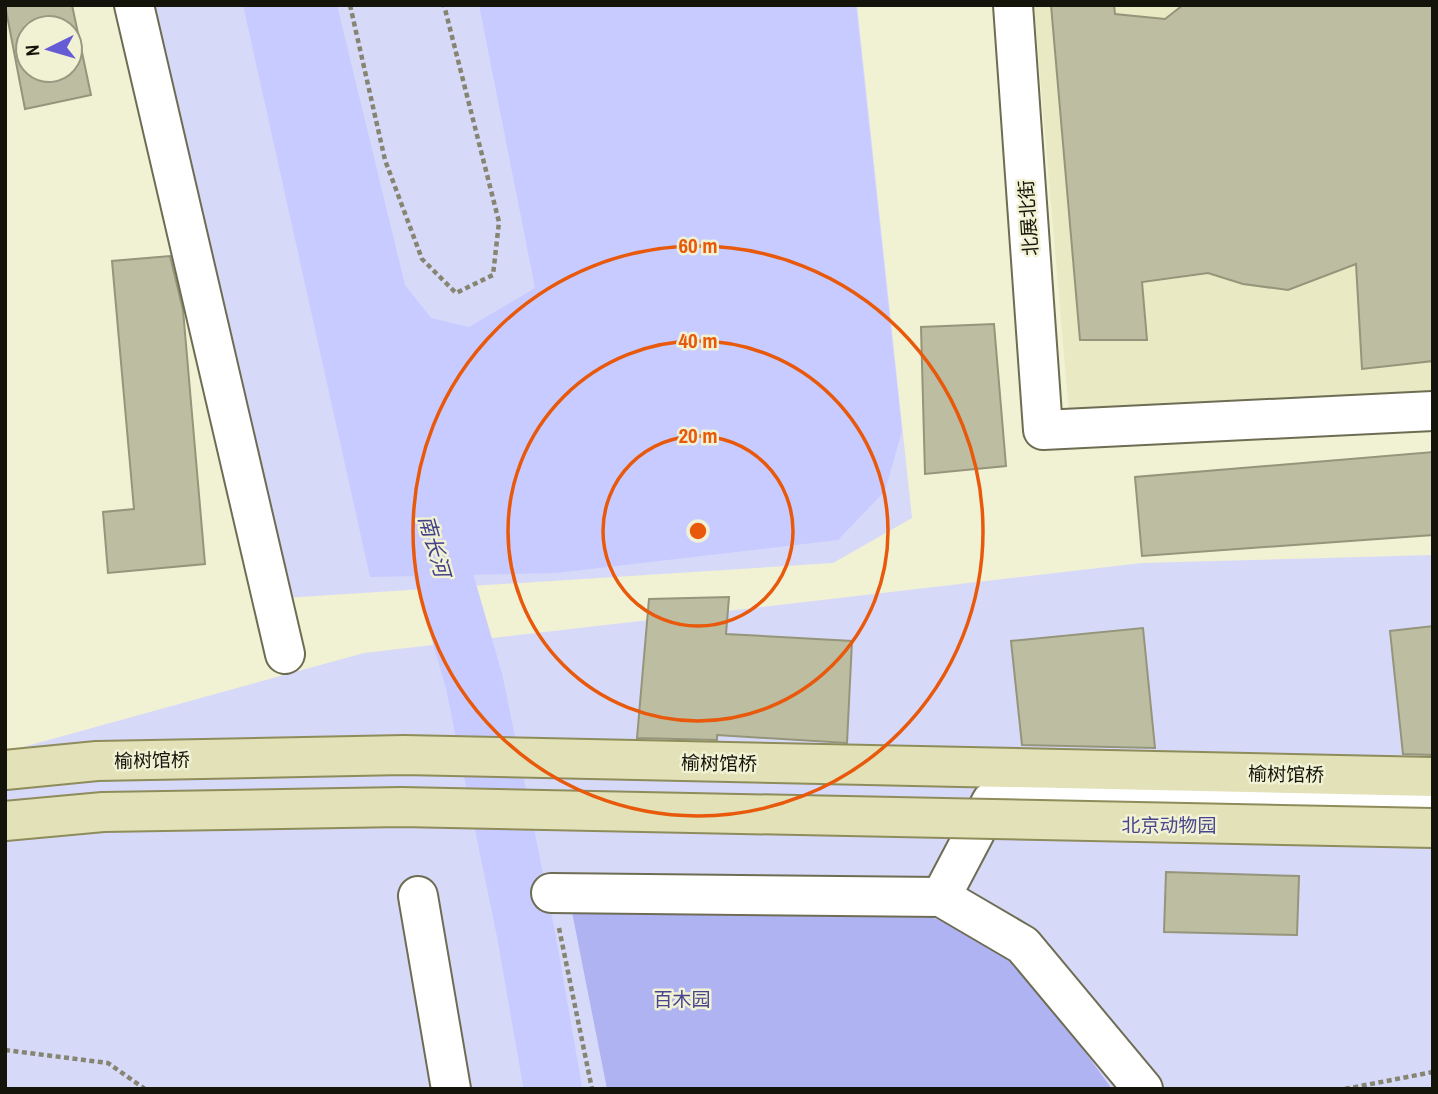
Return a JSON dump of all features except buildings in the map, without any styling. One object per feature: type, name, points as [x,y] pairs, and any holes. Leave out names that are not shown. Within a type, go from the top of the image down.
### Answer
[{"type":"main road","name":"榆树馆桥","points":[[5,769],[97,761],[404,755],[1433,777]]},
{"type":"main road","points":[[5,821],[103,812],[401,807],[1433,828]]},
{"type":"street","points":[[134,5],[285,654]]},
{"type":"street","name":"北展北街","points":[[1013,5],[1043,430],[1433,411]]},
{"type":"street","points":[[941,897],[991,802],[1433,801]]},
{"type":"street","points":[[551,893],[941,897],[1023,945],[1143,1089]]},
{"type":"street","points":[[418,895],[451,1089]]},
{"type":"path","points":[[350,5],[390,173],[422,259],[456,293],[493,275],[499,222],[444,5]]},
{"type":"path","points":[[551,893],[592,1089]]},
{"type":"path","points":[[5,1050],[108,1063],[145,1089]]},
{"type":"path","points":[[1345,1089],[1433,1072]]},
{"type":"shaded area","points":[[1034,5],[1433,5],[1433,392],[1069,412]]},
{"type":"green space","points":[[148,5],[857,5],[912,518],[833,563],[284,598]]},
{"type":"green space","name":"北京动物园","points":[[1433,555],[1433,1089],[5,1089],[5,752],[364,653],[1142,563]]},
{"type":"green space","name":"百木园","points":[[571,907],[925,914],[1013,953],[1112,1089],[607,1089]]},
{"type":"water","points":[[243,5],[337,5],[405,285],[431,318],[469,327],[535,288],[479,5],[856,5],[902,431],[885,491],[838,540],[556,573],[370,577]]},
{"type":"waterway","name":"南长河","points":[[421,498],[474,681],[526,934],[553,1089]]}]
